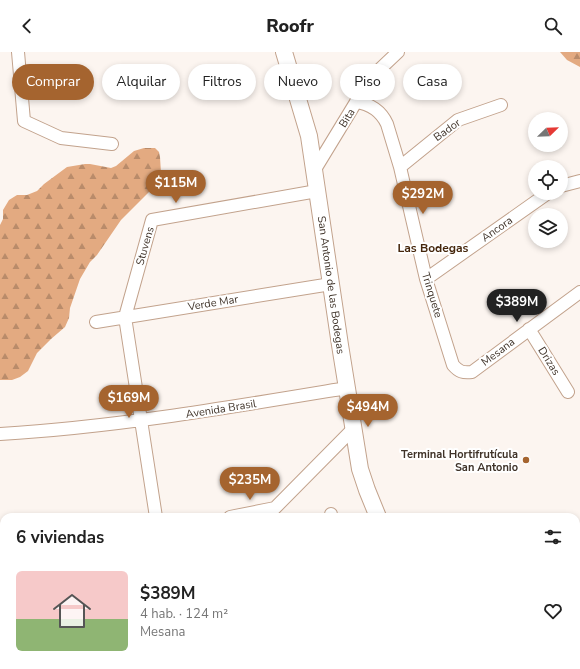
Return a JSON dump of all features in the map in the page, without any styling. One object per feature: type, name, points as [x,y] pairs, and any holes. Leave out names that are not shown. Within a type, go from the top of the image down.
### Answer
[{"type":"street","points":[[18,52],[24,122],[61,138],[112,144]]},
{"type":"street","name":"San Antonio de las Bodegas","points":[[284,52],[309,136],[360,469],[366,490],[376,513]]},
{"type":"street","name":"Bita","points":[[314,171],[356,102],[361,86],[398,52]]},
{"type":"street","name":"Trinquete","points":[[356,102],[363,103],[374,108],[384,118],[387,124],[400,167],[426,279],[453,365]]},
{"type":"street","name":"Bador","points":[[400,167],[458,120],[501,105]]},
{"type":"street","points":[[568,184],[580,181]]},
{"type":"street","name":"Stuvens","points":[[125,317],[152,220],[317,191]]},
{"type":"street","name":"Ancora","points":[[426,279],[538,200]]},
{"type":"street","name":"Verde Mar","points":[[96,322],[331,284]]},
{"type":"street","name":"Mesana","points":[[453,365],[460,372],[472,372],[580,292]]},
{"type":"street","points":[[125,317],[155,513]]},
{"type":"street","name":"Drizas","points":[[529,329],[568,392]]},
{"type":"street","name":"Avenida Brasil","points":[[0,434],[141,420],[255,404],[347,388]]},
{"type":"street","points":[[270,513],[354,428]]},
{"type":"street","points":[[250,513],[275,508]]},
{"type":"green space","points":[[560,52],[580,52],[580,67],[567,60]]},
{"type":"green space","points":[[144,148],[155,148],[159,152],[160,177],[152,189],[121,220],[97,255],[90,262],[80,279],[65,327],[37,353],[28,371],[20,377],[12,380],[0,380],[0,225],[3,219],[3,210],[9,200],[17,195],[27,195],[37,191],[67,167],[90,164],[111,168],[116,166],[134,151]]},
{"type":"place","name":"Terminal Hortifrutícula San Antonio","points":[[526,460]]},
{"type":"district","name":"Las Bodegas","points":[[433,248]]}]
